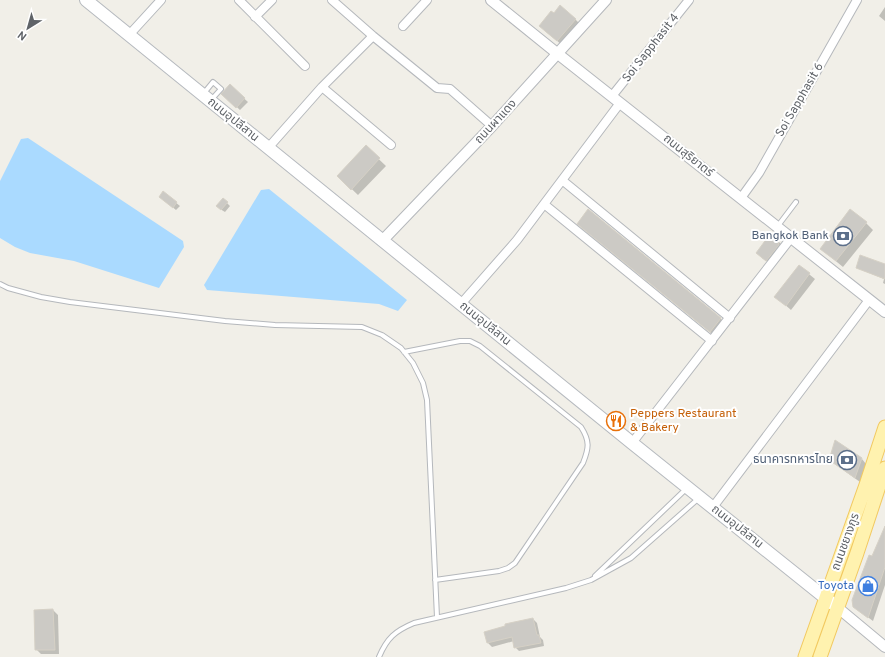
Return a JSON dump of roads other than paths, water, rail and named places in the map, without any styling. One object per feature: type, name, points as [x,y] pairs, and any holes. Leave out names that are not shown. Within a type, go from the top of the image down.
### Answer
[{"type":"main road","name":"ถนนอุปลีสาน","points":[[86,0],[632,444],[837,607]]},
{"type":"main road","name":"ถนนชยางกูร","points":[[820,657],[857,553],[885,427]]},
{"type":"main road","name":"ถนนชยางกูร","points":[[805,657],[825,598],[872,486],[885,468]]},
{"type":"street","points":[[129,35],[161,0]]},
{"type":"street","points":[[239,0],[305,66]]},
{"type":"street","points":[[255,17],[272,0]]},
{"type":"street","points":[[332,0],[373,36],[437,88],[450,89],[492,126]]},
{"type":"street","points":[[403,26],[427,0]]},
{"type":"street","name":"ถนนสุริยาตร์","points":[[491,0],[885,312]]},
{"type":"street","name":"ถนนผาแดง","points":[[382,241],[492,126],[606,0]]},
{"type":"street","name":"Soi Sapphasit 4","points":[[460,304],[517,240],[562,180],[616,100],[689,0]]},
{"type":"street","name":"Soi Sapphasit 6","points":[[741,198],[759,173],[857,0]]},
{"type":"street","points":[[268,148],[322,87],[373,36]]},
{"type":"street","points":[[322,87],[391,145]]},
{"type":"street","points":[[562,180],[730,318]]},
{"type":"street","points":[[544,204],[712,341]]},
{"type":"street","points":[[632,444],[791,238]]},
{"type":"street","points":[[713,508],[869,300]]},
{"type":"street","name":"ถนนอุปลีสาน","points":[[837,607],[885,647]]},
{"type":"lane","points":[[777,227],[796,202]]},
{"type":"lane","points":[[0,284],[8,288],[41,297],[70,302],[225,321],[275,325],[362,327],[382,335],[400,348],[417,369],[423,383],[427,400],[436,617]]},
{"type":"lane","points":[[404,352],[460,341],[470,341],[480,346],[580,427],[586,436],[588,444],[583,463],[515,563],[508,568],[499,571],[435,580]]},
{"type":"lane","points":[[591,580],[688,488]]},
{"type":"lane","points":[[379,657],[391,636],[400,628],[436,617],[566,588],[591,580],[631,558],[700,498]]},
{"type":"water","points":[[28,138],[183,241],[184,247],[159,288],[74,261],[30,253],[15,247],[0,238],[0,181],[21,139]]},
{"type":"water","points":[[269,189],[407,300],[398,311],[379,304],[207,290],[204,285],[261,190]]},
{"type":"place","name":"Bangkok Bank","points":[[843,236]]},
{"type":"place","name":"Peppers Restaurant & Bakery","points":[[616,421]]},
{"type":"place","name":"ธนาคารทหารไทย","points":[[847,460]]},
{"type":"place","name":"Toyota","points":[[868,586]]}]
